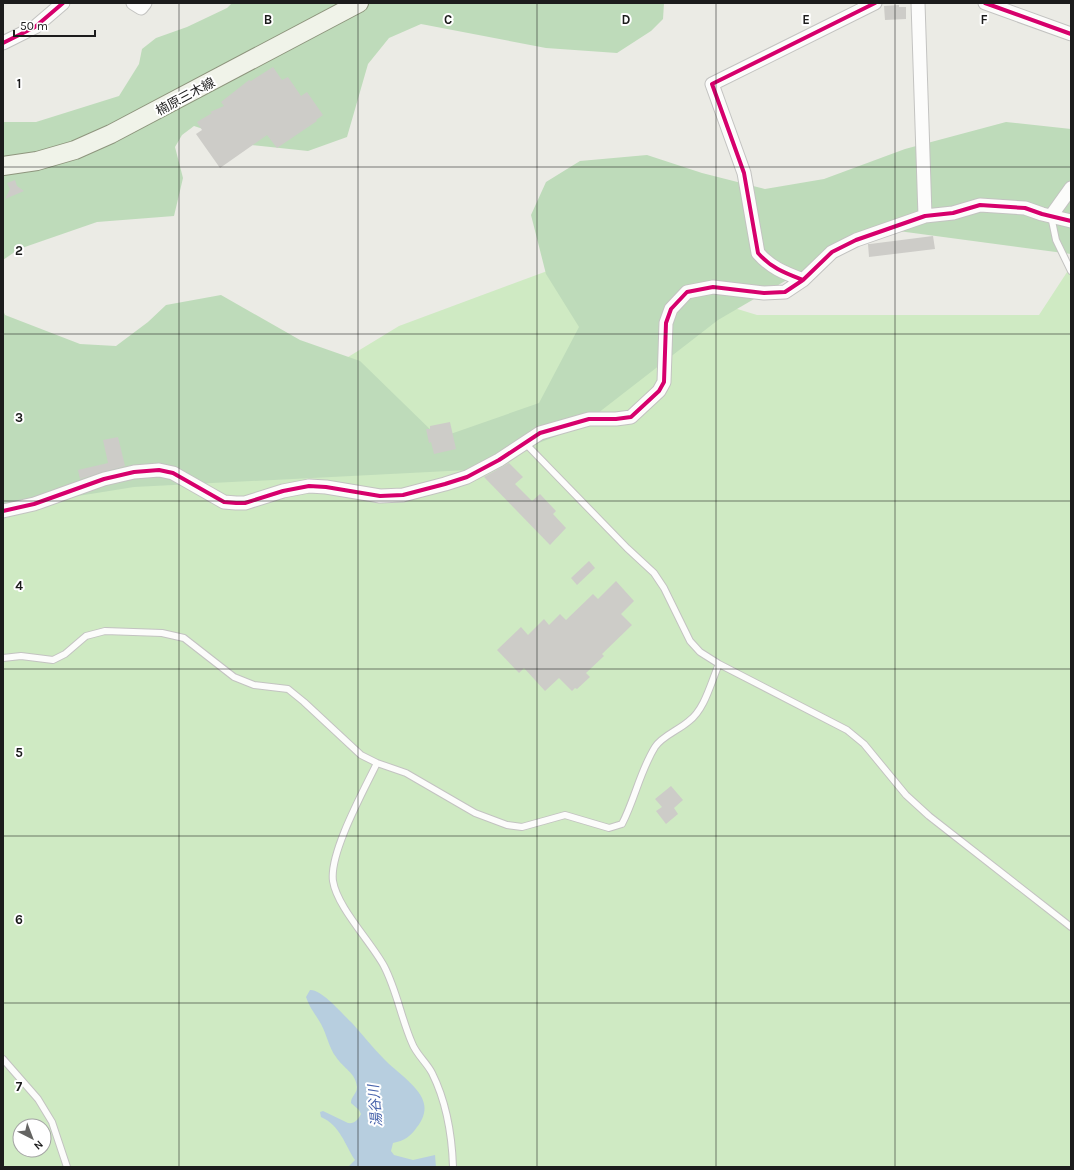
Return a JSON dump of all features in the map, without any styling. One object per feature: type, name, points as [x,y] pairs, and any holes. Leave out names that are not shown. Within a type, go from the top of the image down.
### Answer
[{"type":"main road","name":"楠原三木線","points":[[3,166],[36,161],[75,150],[111,134],[359,3]]},
{"type":"street","points":[[3,43],[35,27],[63,3]]},
{"type":"street","points":[[133,3],[141,8],[145,3]]},
{"type":"street","points":[[803,280],[776,269],[767,263],[758,253],[744,173],[712,84],[875,3]]},
{"type":"street","points":[[918,3],[925,216]]},
{"type":"street","points":[[985,3],[1071,34]]},
{"type":"street","points":[[1051,216],[1071,188]]},
{"type":"street","points":[[3,511],[34,504],[104,479],[134,472],[160,470],[174,474],[224,502],[245,503],[283,491],[309,486],[326,486],[380,496],[403,495],[467,477],[499,460],[524,442],[540,433],[589,419],[616,419],[631,417],[659,392],[664,382],[666,323],[671,309],[687,292],[713,287],[764,293],[785,292],[803,280],[832,252],[856,240],[925,216],[953,212],[980,205],[1025,208],[1071,221]]},
{"type":"lane","points":[[1051,216],[1056,240],[1071,271]]},
{"type":"lane","points":[[524,442],[627,548],[654,573],[664,588],[690,641],[700,652],[718,664],[848,730],[864,744],[906,795],[929,816],[1071,927]]},
{"type":"lane","points":[[3,658],[21,656],[53,660],[65,654],[86,636],[105,631],[162,633],[184,638],[234,677],[254,686],[288,689],[361,755],[377,763],[406,773],[475,813],[507,825],[522,827],[565,815],[609,828],[622,824],[645,767],[656,746],[690,721],[700,709],[718,664]]},
{"type":"lane","points":[[377,763],[336,852],[333,881],[340,900],[384,966],[412,1044],[431,1072],[441,1094],[452,1148],[453,1167]]},
{"type":"lane","points":[[3,1059],[38,1099],[52,1122],[68,1167]]},
{"type":"green space","points":[[232,3],[664,3],[663,19],[651,31],[617,53],[546,48],[421,24],[389,38],[368,64],[347,137],[308,151],[251,145],[194,126],[182,135],[175,147],[183,178],[174,216],[97,222],[19,249],[3,260],[3,122],[36,122],[119,96],[139,64],[142,49],[156,38],[187,27],[227,8]]},
{"type":"green space","points":[[1006,122],[1071,129],[1071,254],[876,228],[718,320],[580,427],[468,470],[134,487],[3,508],[3,310],[5,315],[80,344],[116,346],[148,322],[166,305],[221,295],[300,340],[360,361],[439,438],[539,403],[579,327],[546,274],[531,215],[546,182],[580,161],[647,155],[702,173],[765,189],[824,179],[905,149]]},
{"type":"green space","points":[[577,260],[757,315],[1039,315],[1071,266],[1071,1167],[3,1167],[3,460],[230,429],[399,326]]},
{"type":"water","name":"湯谷川","points":[[310,990],[315,991],[332,1003],[384,1059],[418,1092],[422,1098],[424,1107],[422,1119],[410,1135],[401,1141],[393,1143],[391,1151],[394,1155],[413,1160],[435,1155],[436,1167],[348,1167],[355,1160],[337,1130],[333,1125],[321,1117],[320,1112],[323,1111],[348,1123],[356,1121],[361,1114],[359,1110],[351,1103],[357,1089],[356,1082],[352,1074],[339,1061],[332,1050],[321,1024],[307,1001],[306,997]]},
{"type":"building","points":[[899,5],[899,7],[906,7],[906,19],[885,20],[884,6]]},
{"type":"building","points":[[273,67],[282,80],[288,77],[301,96],[307,92],[323,115],[316,120],[317,121],[277,148],[267,135],[220,168],[196,134],[202,130],[197,122],[212,113],[210,112],[224,106],[221,102],[249,80],[251,81]]},
{"type":"building","points":[[15,180],[17,186],[24,191],[5,199],[10,189],[7,183]]},
{"type":"building","points":[[933,236],[935,249],[869,257],[868,244]]},
{"type":"building","points":[[450,422],[456,449],[434,454],[431,442],[429,443],[426,429],[430,429],[430,426]]},
{"type":"building","points":[[118,437],[125,466],[80,479],[78,470],[108,463],[103,440]]},
{"type":"building","points":[[509,463],[523,477],[515,484],[532,501],[540,494],[556,511],[553,514],[566,528],[550,545],[484,477]]},
{"type":"building","points":[[589,561],[595,568],[577,585],[571,578]]},
{"type":"building","points":[[616,581],[634,601],[621,614],[632,625],[602,654],[604,656],[586,673],[590,677],[577,689],[575,688],[572,691],[559,678],[545,691],[524,668],[519,673],[497,650],[521,627],[528,635],[544,619],[549,625],[560,614],[566,620],[593,594],[598,599]]},
{"type":"building","points":[[671,786],[683,800],[674,808],[678,814],[666,824],[656,811],[662,807],[655,799]]},
{"type":"cycle path","points":[[3,43],[35,27],[63,3]]},
{"type":"cycle path","points":[[803,280],[773,266],[758,253],[744,173],[712,84],[875,3]]},
{"type":"cycle path","points":[[985,3],[1071,34]]},
{"type":"cycle path","points":[[3,511],[34,504],[104,479],[134,472],[159,470],[173,473],[224,502],[236,503],[245,503],[283,491],[309,486],[326,487],[380,496],[403,495],[445,484],[467,477],[499,460],[540,433],[589,419],[616,419],[631,417],[659,391],[664,382],[666,323],[671,309],[687,292],[713,287],[764,293],[785,292],[803,280],[832,252],[856,240],[925,216],[953,213],[980,205],[1025,208],[1071,221]]}]
